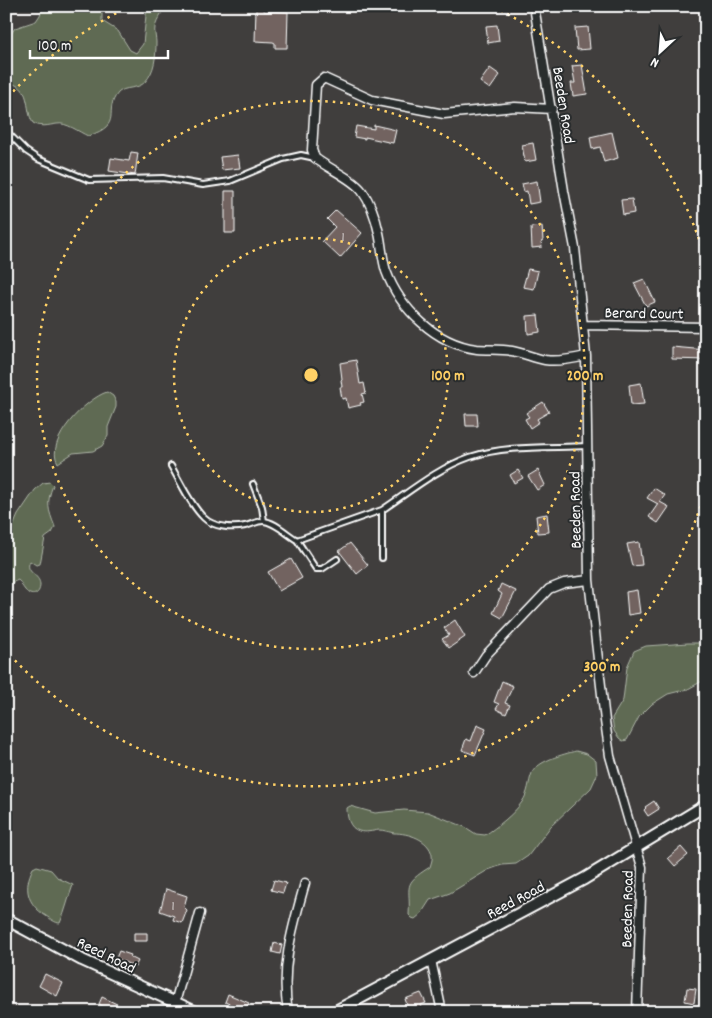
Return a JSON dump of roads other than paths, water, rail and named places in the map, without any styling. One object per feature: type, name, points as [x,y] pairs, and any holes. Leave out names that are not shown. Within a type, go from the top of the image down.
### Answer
[{"type":"street","name":"Beeden Road","points":[[534,6],[575,248],[583,325],[586,356],[589,580],[610,756],[642,867],[637,1012]]},
{"type":"street","points":[[552,109],[515,107],[444,114],[372,100],[324,78],[316,85],[316,110],[312,150],[315,158],[361,190],[372,209],[386,271],[395,289],[407,307],[440,336],[454,343],[477,349],[513,351],[544,360],[562,360],[586,356]]},
{"type":"street","name":"Berard Court","points":[[583,325],[706,326]]},
{"type":"street","points":[[474,673],[486,655],[549,589],[564,584],[589,580]]},
{"type":"street","name":"Reed Road","points":[[334,1012],[584,879],[706,804]]},
{"type":"street","points":[[288,1012],[285,997],[286,962],[291,931],[305,883]]},
{"type":"street","points":[[175,1003],[200,913]]},
{"type":"street","name":"Reed Road","points":[[6,919],[82,960],[196,1012]]},
{"type":"street","points":[[431,960],[442,1012]]},
{"type":"lane","points":[[6,131],[26,152],[38,159],[89,180],[163,178],[203,185],[230,181],[283,159],[302,155],[315,158]]},
{"type":"lane","points":[[297,540],[382,510],[441,471],[469,457],[498,450],[587,446]]},
{"type":"lane","points":[[171,466],[204,519],[212,524],[225,527],[242,527],[264,521],[297,540],[316,569],[322,569],[337,559]]},
{"type":"lane","points":[[253,484],[262,507],[264,521]]},
{"type":"lane","points":[[382,510],[382,558]]}]
